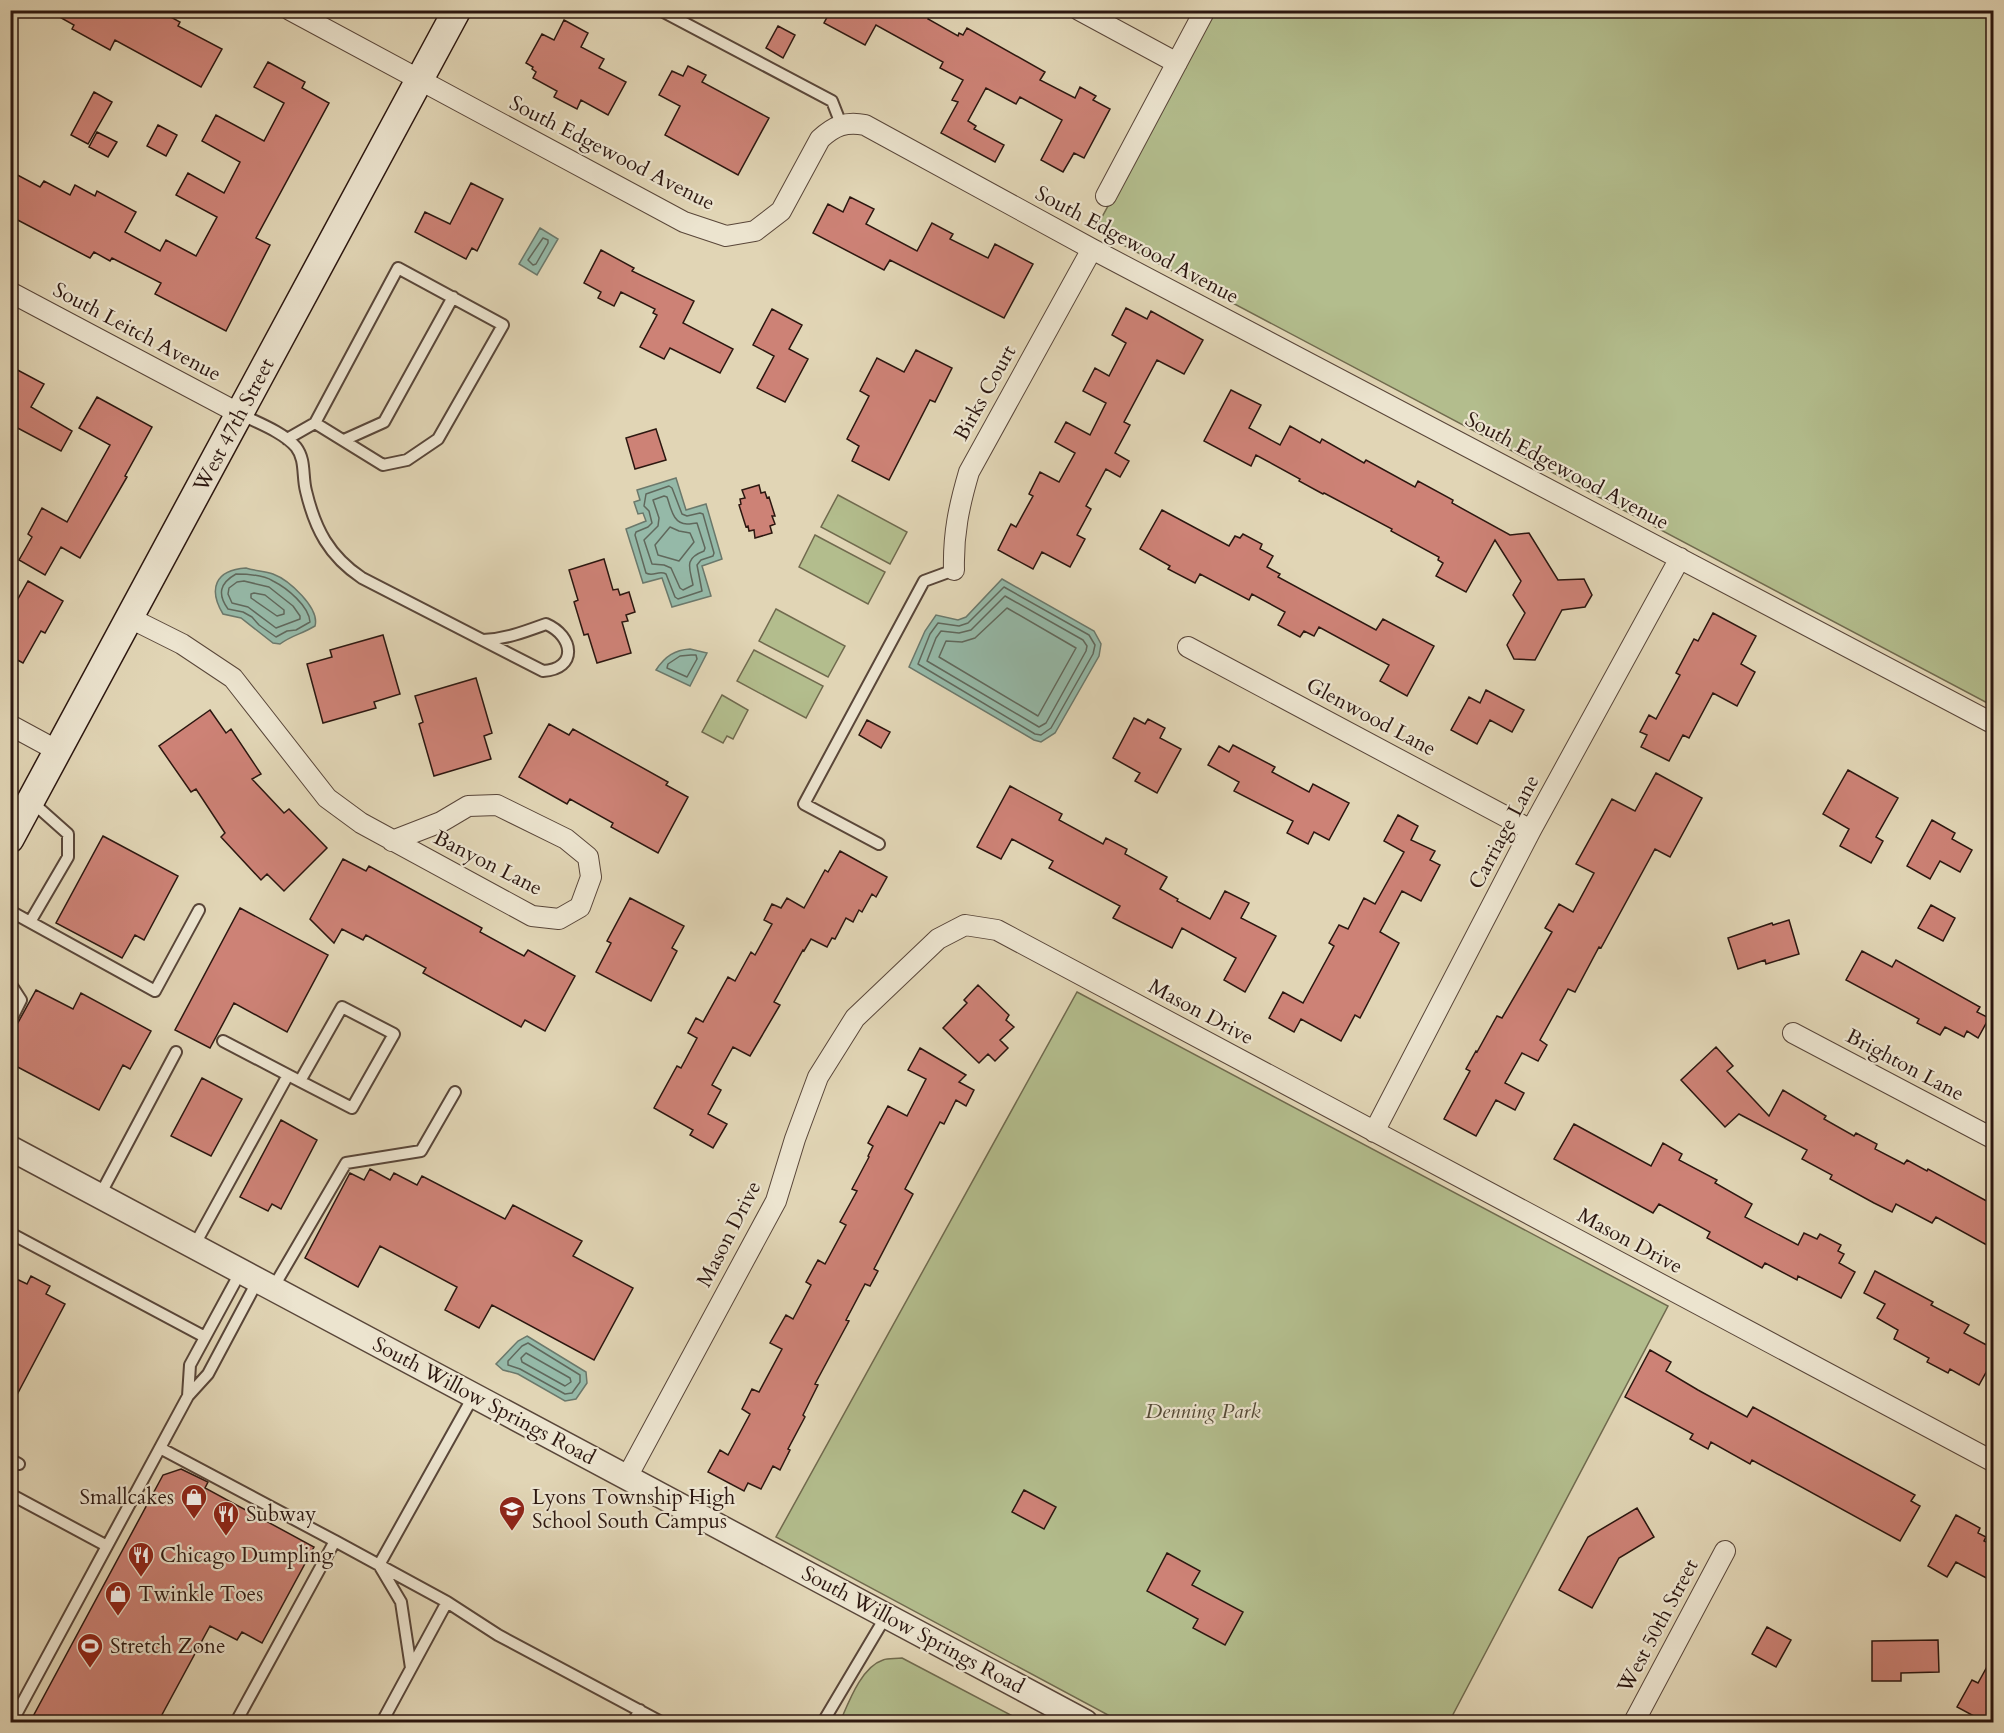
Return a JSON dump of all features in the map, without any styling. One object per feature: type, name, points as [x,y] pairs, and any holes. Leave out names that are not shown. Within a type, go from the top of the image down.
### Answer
[{"type":"main road","name":"West 47th Street","points":[[10,839],[457,10]]},
{"type":"street","name":"South Edgewood Avenue","points":[[290,10],[684,222],[726,236],[755,231],[781,211],[820,139],[841,124],[853,122],[865,125],[1092,249],[1994,724]]},
{"type":"street","points":[[1079,10],[1177,63]]},
{"type":"street","points":[[1106,196],[1205,10]]},
{"type":"street","name":"Birks Court","points":[[954,570],[953,545],[957,511],[969,472],[1092,249]]},
{"type":"street","name":"South Leitch Avenue","points":[[10,292],[240,414]]},
{"type":"street","name":"Carriage Lane","points":[[1374,1132],[1531,830],[1680,558]]},
{"type":"street","name":"Banyon Lane","points":[[130,618],[182,644],[233,678],[327,798],[361,823],[393,841],[532,916],[559,919],[580,907],[591,877],[588,857],[566,839],[497,804],[468,806],[441,822],[393,841]]},
{"type":"street","name":"Glenwood Lane","points":[[1188,646],[1531,830]]},
{"type":"street","points":[[10,725],[58,751]]},
{"type":"street","name":"Mason Drive","points":[[627,1477],[776,1202],[795,1139],[818,1077],[855,1018],[938,939],[965,925],[997,930],[1994,1462]]},
{"type":"street","name":"Brighton Lane","points":[[1793,1033],[1994,1139]]},
{"type":"street","name":"South Willow Springs Road","points":[[10,1148],[1085,1722]]},
{"type":"street","name":"West 50th Street","points":[[1634,1722],[1725,1551]]},
{"type":"lane","points":[[660,10],[832,101],[841,124]]},
{"type":"lane","points":[[287,439],[315,423],[398,268],[503,325],[438,439],[407,460],[383,465],[315,423]]},
{"type":"lane","points":[[344,440],[384,422],[453,297]]},
{"type":"lane","points":[[240,414],[287,439],[297,448],[304,463],[306,492],[324,543],[347,568],[362,578],[543,671],[555,670],[562,666],[567,657],[568,646],[564,637],[556,629],[546,624],[517,636],[483,640]]},
{"type":"lane","points":[[879,844],[804,804],[924,581],[954,570]]},
{"type":"lane","points":[[30,922],[68,857],[68,834],[31,802]]},
{"type":"lane","points":[[10,911],[155,991],[199,910]]},
{"type":"lane","points":[[10,983],[21,1000],[10,1022]]},
{"type":"lane","points":[[223,1041],[288,1075],[352,1108],[394,1034],[342,1007],[300,1081]]},
{"type":"lane","points":[[100,1195],[176,1052]]},
{"type":"lane","points":[[194,1246],[288,1075]]},
{"type":"lane","points":[[188,1396],[190,1365],[205,1337],[257,1280],[346,1163],[421,1151],[455,1092]]},
{"type":"lane","points":[[10,1233],[205,1337]]},
{"type":"lane","points":[[12,1722],[188,1396],[208,1374],[257,1280]]},
{"type":"lane","points":[[379,1565],[474,1395]]},
{"type":"lane","points":[[160,1448],[447,1602],[498,1635],[661,1722]]},
{"type":"lane","points":[[10,1494],[107,1546]]},
{"type":"lane","points":[[236,1722],[335,1541]]},
{"type":"lane","points":[[379,1565],[401,1602],[411,1668]]},
{"type":"lane","points":[[381,1722],[447,1602]]},
{"type":"lane","points":[[822,1722],[886,1616]]},
{"type":"lane","points":[[633,1722],[640,1710]]},
{"type":"green space","points":[[1214,11],[1993,11],[1993,706],[1095,230]]},
{"type":"green space","points":[[838,495],[907,532],[890,564],[821,527]]},
{"type":"green space","points":[[815,535],[885,572],[868,604],[799,567]]},
{"type":"green space","points":[[776,609],[845,646],[828,677],[759,641]]},
{"type":"green space","points":[[754,650],[823,686],[806,718],[737,681]]},
{"type":"green space","points":[[722,695],[748,710],[733,739],[727,736],[723,743],[702,732]]},
{"type":"green space","name":"Denning Park","points":[[1077,992],[1668,1306],[1449,1722],[1121,1722],[776,1537]]},
{"type":"green space","points":[[902,1658],[1024,1722],[840,1722],[851,1696],[868,1670],[883,1660]]},
{"type":"water","points":[[540,228],[558,239],[537,275],[519,264]]},
{"type":"water","points":[[676,478],[686,510],[706,504],[722,559],[702,566],[711,596],[672,607],[662,578],[643,583],[626,529],[646,521],[643,513],[638,514],[634,502],[640,500],[637,490]]},
{"type":"water","points":[[246,568],[273,574],[295,588],[313,611],[315,626],[280,644],[273,643],[241,618],[223,614],[216,597],[217,582],[227,573]]},
{"type":"water","points":[[1002,579],[1094,631],[1101,644],[1099,656],[1055,733],[1041,742],[909,667],[925,631],[936,615],[958,620],[966,617]]},
{"type":"water","points":[[690,649],[707,653],[690,686],[656,670],[671,655]]},
{"type":"water","points":[[527,1336],[586,1372],[587,1383],[576,1399],[565,1401],[518,1374],[503,1370],[496,1364],[518,1341]]},
{"type":"building","points":[[47,10],[158,10],[180,22],[178,26],[222,49],[201,87],[115,40],[110,50],[72,29],[74,25]]},
{"type":"building","points":[[831,10],[933,10],[928,19],[958,36],[959,33],[963,35],[967,28],[1045,72],[1040,80],[1075,98],[1080,87],[1096,96],[1093,100],[1110,109],[1084,158],[1074,153],[1063,172],[1041,160],[1062,120],[1020,97],[1016,104],[986,88],[968,121],[976,126],[974,129],[1004,145],[995,162],[941,133],[958,102],[952,100],[963,80],[940,68],[943,62],[876,25],[865,45],[824,23]]},
{"type":"building","points":[[564,20],[588,33],[581,47],[604,59],[599,68],[626,82],[608,115],[581,100],[577,109],[554,97],[557,91],[533,78],[536,72],[526,63],[542,34],[554,40]]},
{"type":"building","points":[[778,26],[795,35],[783,58],[766,48]]},
{"type":"building","points":[[268,62],[305,82],[302,88],[329,103],[256,238],[270,245],[226,331],[155,294],[161,283],[112,258],[110,261],[94,252],[90,258],[10,216],[10,171],[40,187],[44,181],[70,195],[75,185],[95,196],[97,191],[136,212],[125,232],[160,251],[166,240],[196,256],[217,217],[176,195],[188,173],[224,193],[240,162],[202,141],[216,115],[264,141],[284,103],[254,87]]},
{"type":"building","points":[[688,66],[706,75],[702,82],[769,118],[738,175],[665,135],[680,106],[659,95],[672,71],[683,76]]},
{"type":"building","points":[[94,92],[112,102],[88,144],[71,135]]},
{"type":"building","points":[[158,125],[177,135],[166,156],[147,146]]},
{"type":"building","points":[[97,132],[117,142],[108,157],[89,147]]},
{"type":"building","points":[[471,183],[503,199],[477,251],[472,248],[466,259],[415,232],[425,212],[450,224]]},
{"type":"building","points":[[850,197],[874,209],[866,224],[917,251],[932,223],[953,234],[950,239],[988,258],[995,244],[1033,264],[1004,318],[890,260],[884,270],[813,233],[828,204],[843,212]]},
{"type":"building","points":[[601,250],[634,268],[632,271],[694,301],[683,323],[733,349],[720,373],[670,348],[664,359],[640,347],[657,315],[653,313],[655,309],[621,292],[614,306],[598,298],[601,292],[584,283]]},
{"type":"building","points":[[1126,308],[1147,319],[1151,311],[1203,340],[1184,374],[1157,360],[1124,422],[1130,425],[1115,453],[1129,461],[1120,477],[1106,469],[1086,506],[1091,509],[1077,535],[1085,539],[1070,567],[1042,552],[1033,569],[998,550],[1011,524],[1016,527],[1033,496],[1029,494],[1040,472],[1059,482],[1075,453],[1055,442],[1066,422],[1090,435],[1106,403],[1083,391],[1095,368],[1109,376],[1126,343],[1112,335]]},
{"type":"building","points":[[772,309],[802,325],[789,349],[808,359],[785,402],[757,388],[774,356],[753,345]]},
{"type":"building","points":[[916,350],[952,368],[935,402],[930,400],[889,480],[852,461],[859,446],[847,439],[869,396],[860,391],[877,358],[904,372]]},
{"type":"building","points":[[10,366],[44,384],[31,407],[72,431],[61,451],[10,424]]},
{"type":"building","points":[[1231,390],[1261,405],[1249,428],[1280,445],[1290,426],[1320,443],[1322,439],[1364,463],[1366,460],[1415,487],[1418,481],[1510,535],[1529,533],[1558,580],[1584,579],[1592,595],[1585,607],[1562,610],[1535,660],[1514,659],[1507,645],[1525,613],[1513,595],[1521,581],[1495,540],[1466,592],[1436,576],[1443,563],[1438,560],[1439,557],[1391,531],[1392,529],[1299,481],[1300,479],[1256,455],[1251,466],[1204,441]]},
{"type":"building","points":[[97,397],[152,427],[125,476],[127,477],[80,558],[61,547],[45,575],[19,560],[32,537],[28,534],[42,508],[67,522],[110,445],[79,428]]},
{"type":"building","points":[[656,429],[666,460],[635,469],[626,438]]},
{"type":"building","points":[[759,485],[761,493],[765,492],[767,498],[769,497],[775,524],[770,526],[772,533],[755,538],[754,530],[749,531],[748,526],[746,527],[739,505],[741,504],[740,499],[745,498],[742,490]]},
{"type":"building","points":[[1162,510],[1229,546],[1235,536],[1240,538],[1243,534],[1262,544],[1260,549],[1273,556],[1267,567],[1280,574],[1278,577],[1376,630],[1383,619],[1434,646],[1407,696],[1380,681],[1389,665],[1319,627],[1314,636],[1304,631],[1300,637],[1278,625],[1285,612],[1252,594],[1249,600],[1200,574],[1195,583],[1168,569],[1170,566],[1140,549]]},
{"type":"building","points":[[604,559],[613,590],[618,589],[620,595],[629,592],[635,612],[626,615],[628,621],[622,622],[631,653],[597,663],[588,634],[584,635],[574,602],[578,600],[569,570]]},
{"type":"building","points":[[28,581],[63,601],[45,633],[41,631],[23,663],[10,656],[10,613]]},
{"type":"building","points":[[1713,613],[1756,636],[1741,664],[1755,672],[1737,706],[1713,693],[1689,738],[1683,735],[1669,761],[1641,747],[1647,735],[1640,732],[1649,715],[1656,719],[1680,675],[1676,673],[1694,639],[1698,641]]},
{"type":"building","points":[[383,635],[400,694],[374,702],[376,708],[323,723],[307,664],[332,657],[330,650]]},
{"type":"building","points":[[476,678],[492,733],[484,736],[491,759],[434,776],[419,724],[423,722],[415,696]]},
{"type":"building","points":[[1486,690],[1524,710],[1512,732],[1490,720],[1477,744],[1451,730],[1469,697],[1480,703]]},
{"type":"building","points":[[210,710],[226,733],[231,729],[261,774],[252,779],[284,813],[289,809],[327,848],[284,891],[267,874],[261,880],[221,837],[225,833],[196,789],[191,792],[159,746]]},
{"type":"building","points":[[1134,718],[1145,724],[1148,719],[1165,728],[1160,738],[1181,749],[1157,793],[1135,781],[1140,773],[1113,758]]},
{"type":"building","points":[[867,720],[890,732],[881,748],[859,735]]},
{"type":"building","points":[[549,724],[569,735],[573,729],[668,782],[666,785],[688,797],[658,853],[611,827],[613,823],[570,799],[567,804],[519,777]]},
{"type":"building","points":[[1233,745],[1275,767],[1272,772],[1309,792],[1313,784],[1349,803],[1329,840],[1314,832],[1308,844],[1287,833],[1293,821],[1234,791],[1239,782],[1208,765],[1219,746],[1229,752]]},
{"type":"building","points":[[1848,770],[1898,798],[1876,837],[1883,841],[1871,863],[1840,846],[1849,829],[1823,814]]},
{"type":"building","points":[[1656,773],[1702,798],[1670,857],[1655,849],[1575,992],[1568,989],[1540,1040],[1547,1045],[1538,1061],[1522,1053],[1505,1083],[1524,1093],[1515,1110],[1496,1100],[1476,1136],[1444,1119],[1470,1071],[1466,1069],[1476,1051],[1497,1016],[1502,1018],[1552,932],[1545,928],[1559,904],[1573,912],[1594,873],[1576,864],[1612,799],[1635,811]]},
{"type":"building","points":[[1010,786],[1062,814],[1059,820],[1103,844],[1106,838],[1127,849],[1125,854],[1167,877],[1160,889],[1210,919],[1225,891],[1249,903],[1241,918],[1276,936],[1245,992],[1224,980],[1236,958],[1182,928],[1172,948],[1113,918],[1120,906],[1049,868],[1053,861],[1012,839],[1001,859],[977,847]]},
{"type":"building","points":[[1398,815],[1418,826],[1411,840],[1435,851],[1430,860],[1440,865],[1421,901],[1402,891],[1380,932],[1399,943],[1360,1018],[1355,1015],[1341,1041],[1301,1019],[1294,1032],[1269,1018],[1283,992],[1303,1003],[1334,946],[1329,943],[1339,925],[1348,929],[1364,898],[1375,904],[1404,852],[1384,841]]},
{"type":"building","points":[[1932,820],[1955,833],[1952,839],[1972,850],[1960,872],[1940,861],[1930,879],[1907,866]]},
{"type":"building","points":[[103,836],[178,876],[144,940],[135,935],[122,958],[56,923]]},
{"type":"building","points":[[840,851],[887,877],[876,897],[872,894],[862,912],[859,910],[853,922],[846,918],[835,939],[832,938],[827,947],[811,939],[774,1002],[780,1005],[750,1056],[733,1047],[712,1085],[721,1090],[708,1114],[727,1124],[713,1148],[690,1135],[693,1130],[654,1108],[677,1066],[681,1068],[697,1038],[688,1033],[696,1018],[703,1022],[728,977],[735,981],[751,952],[755,955],[772,924],[764,920],[772,904],[781,908],[787,898],[804,908],[825,870],[828,872]]},
{"type":"building","points":[[343,859],[366,871],[369,866],[482,928],[480,932],[524,956],[528,950],[575,976],[545,1031],[525,1020],[521,1027],[423,973],[426,968],[366,935],[363,940],[342,929],[334,943],[310,919]]},
{"type":"building","points":[[630,898],[684,926],[672,948],[677,951],[651,1001],[596,972],[611,943],[607,941]]},
{"type":"building","points":[[1931,905],[1955,918],[1943,941],[1918,928]]},
{"type":"building","points":[[240,908],[328,955],[287,1032],[234,1003],[210,1048],[175,1030]]},
{"type":"building","points":[[1789,920],[1799,954],[1766,964],[1765,960],[1738,969],[1728,938],[1772,923],[1773,925]]},
{"type":"building","points":[[1862,951],[1892,967],[1896,960],[1980,1007],[1977,1012],[1989,1018],[1978,1038],[1967,1031],[1964,1037],[1945,1027],[1940,1035],[1917,1023],[1919,1019],[1846,980]]},
{"type":"building","points":[[978,985],[1009,1015],[1006,1020],[1014,1027],[1000,1040],[1008,1048],[995,1061],[988,1054],[979,1063],[943,1028],[967,1003],[964,1000]]},
{"type":"building","points":[[36,990],[73,1009],[81,993],[151,1031],[130,1069],[123,1065],[99,1110],[10,1063],[10,1037]]},
{"type":"building","points":[[1716,1047],[1733,1066],[1727,1071],[1769,1116],[1783,1090],[1826,1116],[1824,1119],[1854,1136],[1856,1133],[1877,1144],[1875,1149],[1904,1164],[1907,1160],[1927,1171],[1928,1169],[1994,1205],[1994,1249],[1936,1217],[1932,1223],[1896,1204],[1892,1212],[1874,1203],[1830,1179],[1832,1175],[1802,1159],[1807,1150],[1739,1114],[1725,1127],[1681,1080]]},
{"type":"building","points":[[920,1048],[966,1075],[959,1082],[974,1090],[966,1106],[956,1100],[944,1124],[940,1122],[905,1189],[913,1194],[874,1269],[878,1271],[870,1286],[865,1284],[846,1320],[849,1321],[815,1384],[818,1385],[803,1415],[805,1417],[780,1470],[773,1466],[761,1489],[748,1483],[744,1491],[708,1472],[720,1450],[728,1455],[750,1414],[742,1409],[752,1389],[759,1392],[782,1349],[770,1343],[786,1315],[793,1319],[811,1285],[806,1282],[818,1260],[825,1264],[846,1225],[840,1222],[857,1191],[852,1189],[873,1146],[868,1143],[888,1106],[907,1116],[926,1079],[908,1070]]},
{"type":"building","points":[[202,1078],[242,1099],[211,1156],[171,1136]]},
{"type":"building","points":[[281,1120],[317,1140],[281,1209],[272,1204],[268,1211],[240,1197]]},
{"type":"building","points":[[1574,1124],[1651,1166],[1663,1143],[1682,1154],[1679,1160],[1717,1180],[1715,1183],[1752,1204],[1745,1217],[1798,1245],[1804,1233],[1817,1239],[1820,1234],[1841,1245],[1838,1251],[1844,1254],[1839,1263],[1855,1272],[1841,1298],[1798,1276],[1797,1280],[1765,1263],[1762,1268],[1707,1238],[1710,1232],[1659,1204],[1653,1213],[1554,1159]]},
{"type":"building","points":[[370,1169],[390,1180],[394,1173],[417,1185],[422,1176],[505,1219],[513,1205],[582,1241],[573,1256],[633,1288],[594,1360],[492,1305],[479,1328],[445,1310],[457,1287],[380,1246],[358,1287],[305,1258],[350,1173],[364,1180]]},
{"type":"building","points":[[1875,1271],[1933,1302],[1931,1305],[1969,1325],[1964,1333],[1994,1349],[1994,1358],[1979,1385],[1950,1369],[1948,1373],[1927,1362],[1929,1358],[1894,1339],[1898,1330],[1877,1318],[1885,1304],[1864,1293]]},
{"type":"building","points":[[10,1276],[27,1284],[31,1276],[50,1286],[46,1294],[65,1304],[10,1408]]},
{"type":"building","points":[[1650,1350],[1671,1362],[1666,1371],[1747,1417],[1753,1407],[1915,1495],[1911,1501],[1920,1506],[1900,1541],[1752,1460],[1750,1464],[1711,1442],[1708,1449],[1690,1439],[1693,1434],[1625,1397]]},
{"type":"building","points":[[181,1469],[208,1482],[205,1488],[314,1547],[262,1643],[242,1632],[237,1640],[210,1626],[158,1722],[30,1722],[163,1475]]},
{"type":"building","points":[[1024,1490],[1056,1507],[1044,1529],[1012,1512]]},
{"type":"building","points":[[1637,1508],[1654,1537],[1619,1558],[1592,1608],[1559,1590],[1588,1537]]},
{"type":"building","points":[[1956,1515],[1980,1528],[1978,1533],[1986,1537],[1984,1541],[1994,1546],[1994,1582],[1956,1562],[1947,1577],[1928,1566]]},
{"type":"building","points":[[1167,1553],[1200,1571],[1192,1585],[1243,1612],[1225,1645],[1193,1628],[1198,1619],[1147,1591]]},
{"type":"building","points":[[1767,1627],[1791,1640],[1776,1667],[1752,1654]]},
{"type":"building","points":[[1938,1640],[1939,1672],[1901,1673],[1901,1681],[1872,1681],[1872,1641]]},
{"type":"building","points":[[1994,1654],[1994,1722],[1985,1722],[1957,1707],[1972,1680],[1978,1683]]},
{"type":"place","name":"Smallcakes","points":[[194,1520]]},
{"type":"place","name":"Lyons Township High School South Campus","points":[[512,1532]]},
{"type":"place","name":"Subway","points":[[226,1537]]},
{"type":"place","name":"Chicago Dumpling","points":[[141,1578]]},
{"type":"place","name":"Twinkle Toes","points":[[118,1617]]},
{"type":"place","name":"Stretch Zone","points":[[90,1669]]}]
